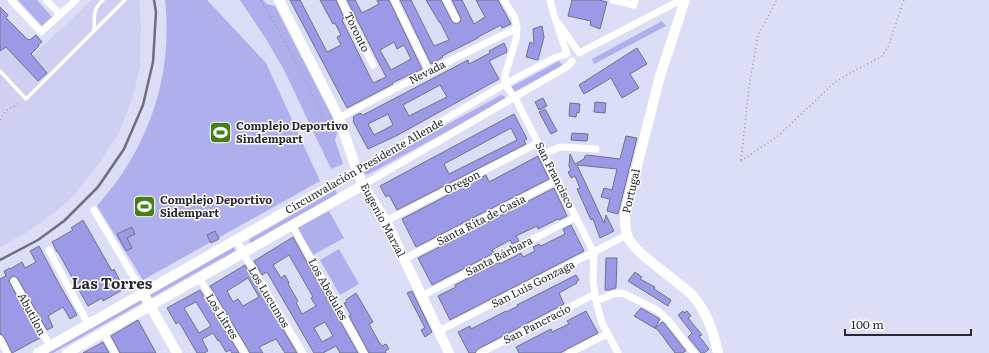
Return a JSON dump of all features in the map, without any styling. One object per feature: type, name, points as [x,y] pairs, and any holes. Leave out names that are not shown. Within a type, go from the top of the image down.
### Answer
[{"type":"main road","name":"Eugenio Marzal","points":[[279,0],[339,118],[363,185],[386,221],[449,353]]},
{"type":"main road","name":"Portugal","points":[[627,235],[625,213],[660,76],[685,0]]},
{"type":"main road","name":"Circunvalación Presidente Allende","points":[[38,353],[357,171]]},
{"type":"main road","name":"Circunvalación Presidente Allende","points":[[69,353],[103,332],[363,185]]},
{"type":"main road","points":[[627,235],[634,247],[685,289],[696,300],[705,313],[711,326],[718,353]]},
{"type":"main road","points":[[143,293],[177,353]]},
{"type":"street","points":[[11,0],[41,32],[76,0]]},
{"type":"street","points":[[46,0],[60,14]]},
{"type":"street","name":"Toronto","points":[[341,0],[373,65]]},
{"type":"street","points":[[394,0],[429,71]]},
{"type":"street","points":[[446,0],[456,19]]},
{"type":"street","points":[[504,0],[515,18],[517,28],[516,39],[505,75],[506,84]]},
{"type":"street","points":[[550,0],[567,58],[572,61]]},
{"type":"street","points":[[613,0],[634,2]]},
{"type":"street","points":[[554,15],[578,51],[681,0]]},
{"type":"street","name":"Nevada","points":[[339,118],[429,71],[517,28]]},
{"type":"street","name":"Circunvalación Presidente Allende","points":[[357,171],[506,84],[554,58],[567,54],[571,49],[578,51],[578,59],[572,61],[568,66],[363,185]]},
{"type":"street","name":"San Francisco","points":[[506,84],[515,98],[558,180],[594,253],[593,273],[595,298],[602,323],[618,353]]},
{"type":"street","name":"Oregon","points":[[386,221],[538,143]]},
{"type":"street","points":[[544,154],[560,146],[596,149]]},
{"type":"street","name":"Santa Rita de Casia","points":[[404,259],[558,180]]},
{"type":"street","points":[[94,210],[143,293]]},
{"type":"street","name":"Santa Bárbara","points":[[422,296],[576,217]]},
{"type":"street","name":"Los Abedules","points":[[292,225],[364,353]]},
{"type":"street","name":"San Luis Gonzaga","points":[[439,331],[627,235]]},
{"type":"street","name":"Los Lucumos","points":[[237,240],[243,253],[303,353]]},
{"type":"street","points":[[49,250],[88,324]]},
{"type":"street","name":"Los Litres","points":[[199,278],[245,353]]},
{"type":"street","name":"Abutilon","points":[[14,281],[50,346]]},
{"type":"street","name":"San Pancracio","points":[[480,353],[595,298],[619,293],[625,294],[657,310],[668,320],[694,353]]},
{"type":"street","points":[[103,332],[115,353]]},
{"type":"street","points":[[569,353],[607,334]]},
{"type":"street","points":[[0,339],[7,353]]},
{"type":"lane","points":[[94,30],[96,6],[103,0]]},
{"type":"lane","points":[[0,71],[26,99],[125,0]]},
{"type":"path","points":[[261,0],[298,66],[327,124],[339,118]]},
{"type":"path","points":[[777,0],[758,34],[749,87],[741,160],[778,136],[836,82],[881,58],[888,47],[904,0]]},
{"type":"path","points":[[0,120],[6,111],[26,99]]},
{"type":"shaded area","points":[[18,0],[37,0],[52,17],[42,26]]},
{"type":"shaded area","points":[[92,0],[139,0],[141,24],[140,65],[128,110],[118,134],[98,165],[72,197],[55,212],[24,234],[0,247],[0,41],[23,65]]},
{"type":"shaded area","name":"Complejo Deportivo Sindempart","points":[[165,0],[207,0],[266,63],[320,181],[143,280],[97,206],[117,181],[133,157],[152,115],[159,93],[166,47],[167,24]]},
{"type":"shaded area","points":[[240,0],[263,0],[267,4],[275,6],[334,120],[338,130],[335,140],[343,164],[331,169],[284,70],[266,39]]},
{"type":"shaded area","points":[[662,21],[666,26],[594,64],[592,59]]},
{"type":"shaded area","points":[[559,61],[562,66],[514,92],[511,89],[511,87]]},
{"type":"shaded area","points":[[501,95],[506,99],[369,174],[365,174],[364,172],[366,169]]},
{"type":"shaded area","points":[[335,190],[338,195],[251,243],[249,241],[250,239]]},
{"type":"shaded area","points":[[329,211],[344,238],[313,255],[297,228]]},
{"type":"shaded area","points":[[234,247],[235,251],[151,298],[148,294]]},
{"type":"shaded area","points":[[339,249],[359,284],[340,295],[320,260]]},
{"type":"shaded area","points":[[141,299],[142,303],[53,353],[41,353]]},
{"type":"building","points":[[290,0],[300,0],[327,52],[341,45],[337,37],[341,35],[335,23],[333,24],[320,0],[336,0],[344,18],[342,20],[373,83],[386,77],[347,0],[355,0],[362,13],[379,4],[377,0],[389,0],[422,69],[392,83],[393,84],[347,108]],"holes":[[[394,42],[397,49],[404,45],[411,59],[391,70],[380,50]]]},
{"type":"building","points":[[400,0],[411,0],[434,46],[449,40],[426,0],[441,0],[452,21],[456,24],[460,22],[461,19],[452,0],[462,0],[474,24],[485,17],[476,0],[498,0],[511,24],[502,28],[501,25],[442,56],[443,57],[431,64]]},
{"type":"building","points":[[572,0],[599,0],[607,2],[600,29],[590,25],[591,21],[568,16]]},
{"type":"building","points":[[0,7],[8,15],[6,18],[27,39],[30,40],[36,35],[42,42],[31,54],[47,73],[38,81],[6,47],[0,51]]},
{"type":"building","points":[[542,26],[544,37],[538,60],[526,57],[530,42],[534,44],[533,29]]},
{"type":"building","points":[[504,43],[507,50],[507,52],[489,61],[499,79],[396,136],[368,149],[353,121],[353,117],[360,113],[363,115],[468,60],[469,64],[490,53],[489,51]],"holes":[[[440,85],[447,97],[409,116],[403,105]],[[388,114],[393,125],[374,135],[368,124]]]},
{"type":"building","points":[[637,48],[647,64],[630,74],[639,88],[622,98],[611,78],[584,94],[579,85]]},
{"type":"building","points":[[543,98],[547,106],[539,110],[535,102]]},
{"type":"building","points":[[595,102],[606,103],[605,113],[594,112]]},
{"type":"building","points":[[570,103],[580,104],[579,113],[577,112],[576,117],[569,116]]},
{"type":"building","points":[[545,109],[557,131],[551,134],[539,112]]},
{"type":"building","points":[[514,114],[527,139],[524,141],[526,144],[397,210],[389,195],[386,197],[380,186]],"holes":[[[511,128],[517,140],[449,174],[444,164]]]},
{"type":"building","points":[[572,133],[588,134],[587,141],[571,140]]},
{"type":"building","points":[[626,136],[637,138],[618,214],[607,211],[610,199],[601,197],[604,188],[612,190],[617,169],[577,165],[604,223],[606,215],[614,231],[600,238],[593,219],[591,220],[577,189],[580,188],[575,176],[571,178],[568,172],[571,170],[569,166],[570,154],[575,164],[584,159],[587,155],[620,159]]},
{"type":"building","points":[[538,156],[549,179],[416,247],[402,219],[486,175],[489,182]]},
{"type":"building","points":[[554,188],[567,216],[538,229],[537,226],[516,236],[519,241],[512,244],[510,240],[492,250],[494,253],[432,285],[418,258]]},
{"type":"building","points":[[83,220],[112,271],[114,269],[124,289],[103,301],[102,298],[88,306],[52,242],[73,230],[71,228]]},
{"type":"building","points":[[571,225],[584,251],[450,320],[438,296],[456,287],[455,285],[499,262],[500,264],[521,253],[523,257],[535,251],[533,247],[539,244],[540,246],[543,245],[565,234],[563,229]]},
{"type":"building","points":[[132,227],[135,234],[127,238],[132,248],[126,251],[117,234]]},
{"type":"building","points":[[215,231],[219,239],[211,243],[207,235]]},
{"type":"building","points":[[293,237],[358,353],[340,353],[336,346],[323,353],[314,353],[267,272],[262,275],[254,261]],"holes":[[[289,255],[313,297],[311,298],[316,306],[302,314],[296,302],[298,301],[288,284],[289,283],[285,275],[281,278],[273,265]],[[325,322],[333,336],[322,342],[314,328]]]},
{"type":"building","points":[[39,246],[77,315],[70,319],[63,307],[48,316],[53,327],[47,330],[18,279],[14,276],[11,277],[9,281],[40,338],[12,353],[4,337],[0,334],[0,279],[6,276],[4,271],[22,262],[25,268],[36,262],[30,251]]},
{"type":"building","points":[[606,258],[617,258],[616,288],[609,290],[605,290]]},
{"type":"building","points":[[245,265],[297,353],[285,353],[276,339],[259,347],[263,353],[250,353],[210,286]],"holes":[[[248,278],[259,297],[243,306],[238,299],[233,302],[227,291]]]},
{"type":"building","points":[[635,272],[642,277],[640,279],[655,287],[654,289],[671,300],[668,306],[628,281]]},
{"type":"building","points":[[576,275],[579,280],[576,282],[577,283],[559,293],[564,304],[478,349],[475,353],[469,353],[458,332],[470,326],[471,329]]},
{"type":"building","points":[[200,290],[239,353],[232,353],[230,350],[226,352],[213,333],[202,339],[208,351],[204,353],[197,353],[179,322],[176,324],[167,308]],"holes":[[[196,302],[211,326],[199,333],[184,308]]]},
{"type":"building","points":[[412,291],[432,332],[425,337],[421,330],[425,328],[407,293]]},
{"type":"building","points":[[356,293],[373,322],[369,324],[379,342],[382,346],[386,344],[389,349],[385,351],[386,353],[369,353],[349,316],[351,315],[344,303]]},
{"type":"building","points":[[641,308],[660,319],[655,328],[662,322],[664,323],[686,351],[682,353],[675,353],[658,330],[634,316]]},
{"type":"building","points":[[586,311],[598,333],[560,353],[519,353],[516,347],[551,329],[552,332],[569,324],[567,321]]},
{"type":"building","points":[[683,311],[684,313],[687,311],[691,316],[688,318],[702,335],[699,336],[709,349],[704,353],[701,353],[688,337],[692,333],[678,315]]},
{"type":"building","points":[[138,320],[156,353],[120,353],[111,336]]},
{"type":"building","points":[[103,342],[109,353],[83,353]]},
{"type":"railway","points":[[0,260],[38,240],[64,221],[98,187],[124,149],[143,105],[153,62],[156,12],[154,0]]},
{"type":"place","name":"Complejo Deportivo Sindempart","points":[[221,132]]},
{"type":"place","name":"Complejo Deportivo Sidempart","points":[[144,206]]},
{"type":"district","name":"Las Torres","points":[[112,284]]}]
